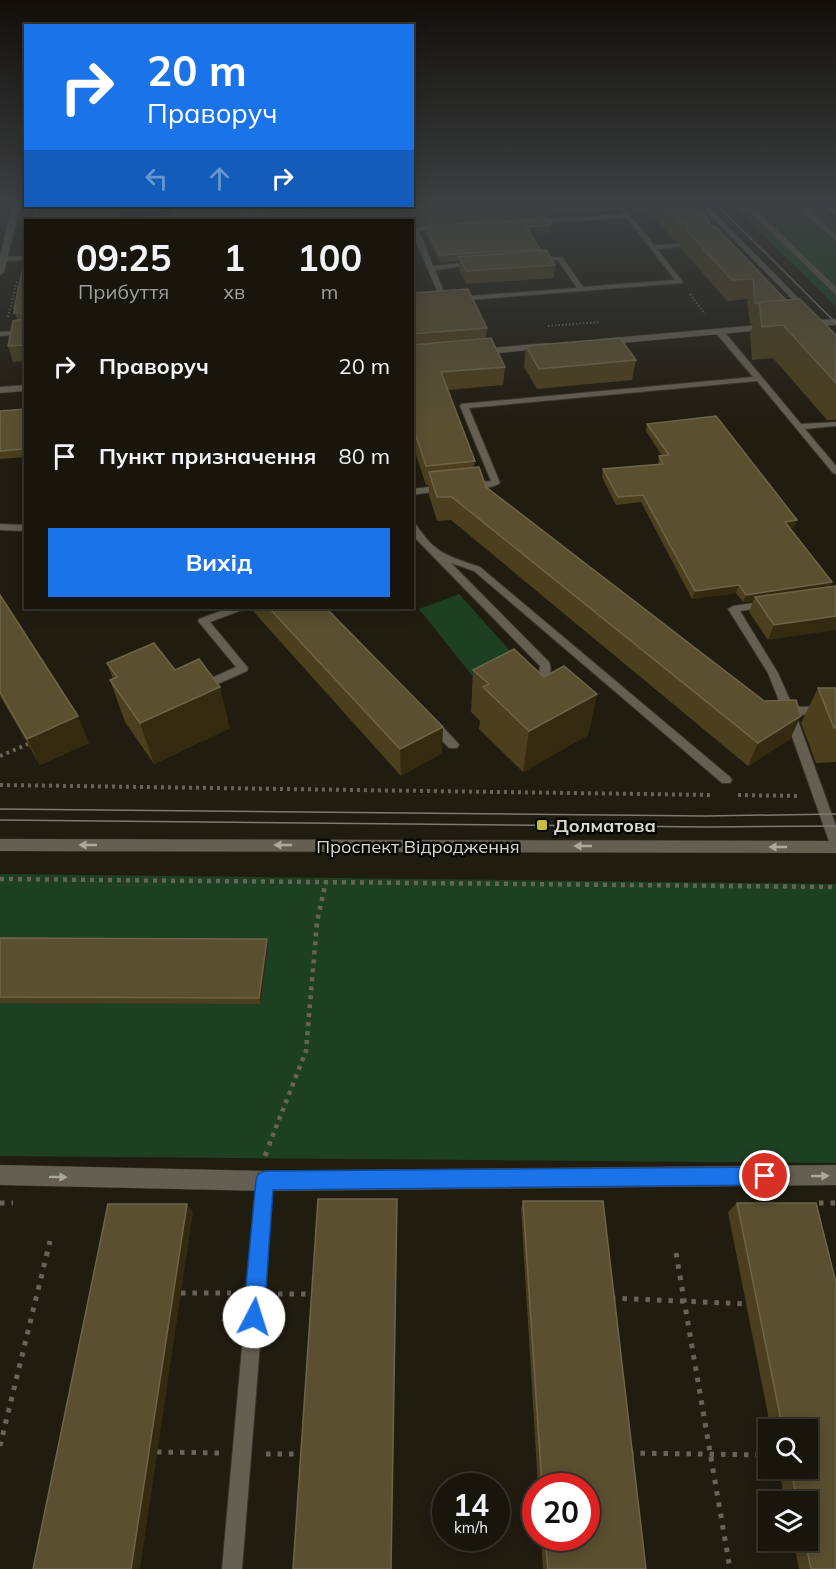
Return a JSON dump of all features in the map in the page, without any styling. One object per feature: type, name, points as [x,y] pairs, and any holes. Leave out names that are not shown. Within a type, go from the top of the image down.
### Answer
[{"type":"main road","points":[[772,275],[836,341]]},
{"type":"main road","points":[[818,275],[836,292]]},
{"type":"main road","points":[[589,343],[836,322]]},
{"type":"main road","points":[[471,353],[554,346]]},
{"type":"main road","points":[[0,390],[24,388]]},
{"type":"main road","name":"Проспект Відродження","points":[[0,844],[836,846]]},
{"type":"main road","points":[[0,1175],[265,1180],[836,1175]]},
{"type":"lane","points":[[433,275],[444,300]]},
{"type":"lane","points":[[571,275],[580,290]]},
{"type":"lane","points":[[675,275],[680,282]]},
{"type":"lane","points":[[431,301],[680,282]]},
{"type":"lane","points":[[719,331],[756,379],[836,471]]},
{"type":"lane","points":[[2,333],[24,332]]},
{"type":"lane","points":[[460,487],[496,483],[464,406],[756,379]]},
{"type":"lane","points":[[798,427],[836,424]]},
{"type":"lane","points":[[414,492],[448,488]]},
{"type":"lane","points":[[0,527],[24,528]]},
{"type":"lane","points":[[415,537],[438,556],[545,665],[543,681]]},
{"type":"lane","points":[[438,556],[477,569],[726,780]]},
{"type":"lane","points":[[778,602],[733,609],[773,673],[820,796],[836,846]]},
{"type":"lane","points":[[211,683],[243,668],[203,621],[235,609]]},
{"type":"lane","points":[[789,711],[836,710]]},
{"type":"lane","points":[[426,717],[453,745]]},
{"type":"lane","points":[[232,1569],[265,1180]]},
{"type":"path","points":[[2,333],[19,275]]},
{"type":"path","points":[[680,282],[705,314]]},
{"type":"path","points":[[693,314],[715,313]]},
{"type":"path","points":[[541,327],[600,322]]},
{"type":"path","points":[[0,756],[28,744]]},
{"type":"path","points":[[0,785],[720,795]]},
{"type":"path","points":[[732,795],[820,796]]},
{"type":"path","points":[[0,879],[836,887]]},
{"type":"path","points":[[265,1180],[265,1154],[306,1051],[317,922],[326,881]]},
{"type":"path","points":[[0,1446],[50,1241]]},
{"type":"path","points":[[676,1253],[730,1569]]},
{"type":"path","points":[[608,1298],[747,1304]]},
{"type":"path","points":[[625,1453],[758,1455]]},
{"type":"green space","points":[[804,275],[836,275],[836,306]]},
{"type":"green space","points":[[459,594],[520,662],[478,683],[419,609]]},
{"type":"green space","points":[[0,874],[836,884],[836,1163],[0,1156]]},
{"type":"building","points":[[21,275],[24,275],[24,345],[8,346],[13,321],[23,319],[22,313],[14,313]]},
{"type":"building","points":[[728,275],[762,275],[786,300],[755,303],[753,279],[732,280]]},
{"type":"building","points":[[468,289],[487,328],[414,334],[414,293]]},
{"type":"building","points":[[800,299],[836,335],[836,383],[783,325],[762,327],[759,302]]},
{"type":"building","points":[[491,338],[505,367],[441,372],[475,461],[426,466],[414,430],[414,345]]},
{"type":"building","points":[[620,338],[636,360],[539,369],[526,346]]},
{"type":"building","points":[[24,409],[23,449],[0,451],[0,411]]},
{"type":"building","points":[[716,416],[797,520],[785,522],[832,582],[746,595],[739,585],[695,591],[643,495],[618,497],[603,469],[663,464],[659,456],[669,455],[647,424]]},
{"type":"building","points":[[479,467],[486,487],[764,701],[796,700],[801,716],[758,743],[452,497],[437,497],[429,472]]},
{"type":"building","points":[[836,586],[836,616],[774,625],[755,597]]},
{"type":"building","points":[[0,595],[78,716],[27,739],[0,692]]},
{"type":"building","points":[[270,609],[327,609],[443,727],[400,749]]},
{"type":"building","points":[[154,643],[175,670],[199,659],[220,687],[140,723],[110,680],[117,677],[107,663]]},
{"type":"building","points":[[514,649],[544,677],[564,666],[597,694],[529,731],[483,687],[489,684],[473,670]]},
{"type":"building","points":[[818,688],[836,688],[836,728],[834,728]]},
{"type":"building","points":[[0,938],[267,939],[259,998],[0,997]]},
{"type":"building","points":[[318,1199],[397,1199],[391,1569],[293,1569]]},
{"type":"building","points":[[523,1201],[603,1201],[646,1569],[548,1569],[546,1551],[600,1551],[600,1473],[541,1473]]},
{"type":"building","points":[[737,1203],[816,1203],[836,1283],[836,1569],[811,1569],[807,1551],[818,1551],[818,1491],[795,1491],[793,1479],[818,1479],[818,1419],[781,1419]]},
{"type":"building","points":[[108,1204],[187,1204],[131,1569],[33,1569]]},
{"type":"tram line","points":[[788,275],[836,323]]},
{"type":"tram line","points":[[0,809],[705,816],[836,814]]},
{"type":"tram line","points":[[0,820],[707,827],[836,826]]},
{"type":"place","name":"Долматова","points":[[542,825]]},
{"type":"route","points":[[254,1317],[265,1180],[765,1176]]}]
